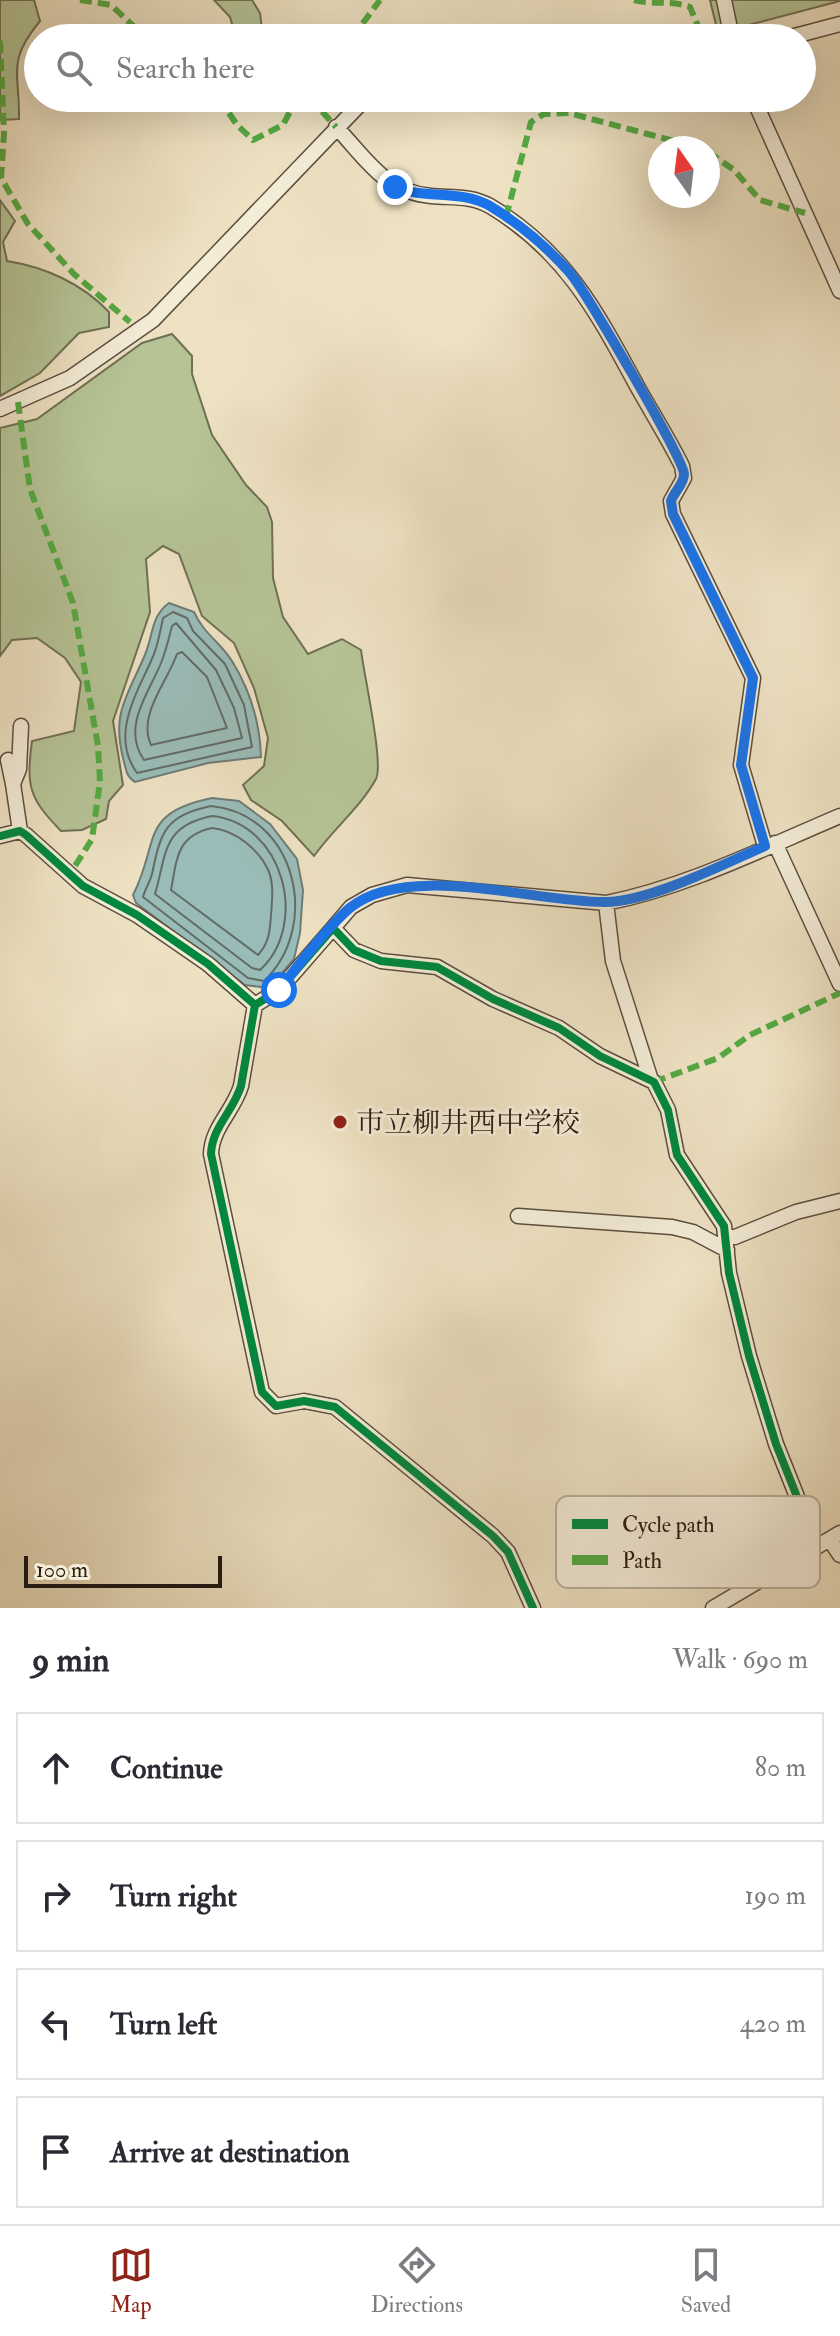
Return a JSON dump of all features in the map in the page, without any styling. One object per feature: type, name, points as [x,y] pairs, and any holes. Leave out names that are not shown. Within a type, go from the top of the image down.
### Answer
[{"type":"street","points":[[724,0],[729,24]]},
{"type":"street","points":[[816,30],[840,24]]},
{"type":"street","points":[[0,409],[70,378],[153,320],[214,261],[352,112]]},
{"type":"street","points":[[759,112],[840,291]]},
{"type":"street","points":[[336,127],[360,156],[395,187],[431,196],[475,199],[490,206],[535,240],[586,293],[682,466],[684,478],[671,501],[673,514],[748,663],[753,693],[741,765],[770,845],[840,984]]},
{"type":"street","points":[[13,784],[19,769],[21,726]]},
{"type":"street","points":[[8,760],[20,831],[83,886],[137,915],[208,964],[255,1005]]},
{"type":"street","points":[[533,1608],[508,1552],[493,1536],[335,1407],[319,1401],[276,1406],[267,1401],[262,1392],[211,1154],[215,1131],[237,1099],[241,1086],[255,1005],[279,990],[351,907],[372,895],[407,885],[606,903],[660,889],[840,816]]},
{"type":"street","points":[[0,836],[20,831]]},
{"type":"street","points":[[606,903],[613,961],[650,1077],[668,1110],[677,1155],[715,1210],[726,1243],[736,1310],[776,1444],[805,1496]]},
{"type":"street","points":[[333,928],[354,950],[381,961],[437,967],[493,999],[559,1028],[600,1056],[650,1077]]},
{"type":"street","points":[[726,1243],[796,1212],[840,1201]]},
{"type":"street","points":[[518,1216],[672,1227],[726,1243]]},
{"type":"street","points":[[829,1540],[840,1555]]},
{"type":"street","points":[[713,1608],[747,1588]]},
{"type":"green space","points":[[0,0],[34,0],[40,21],[38,24],[24,24],[24,45],[17,68],[19,119],[0,120]]},
{"type":"green space","points":[[214,0],[252,0],[260,13],[261,24],[232,24],[230,17]]},
{"type":"green space","points":[[710,0],[840,0],[752,24],[716,24]]},
{"type":"green space","points":[[0,200],[15,221],[3,242],[7,261],[49,272],[75,285],[109,312],[109,327],[79,333],[40,373],[0,396]]},
{"type":"green space","points":[[172,334],[192,356],[192,374],[212,435],[246,485],[267,507],[272,522],[273,578],[283,617],[308,654],[342,639],[361,650],[376,738],[376,779],[314,856],[282,821],[251,800],[243,785],[264,766],[268,738],[254,688],[234,643],[202,616],[179,554],[163,546],[146,559],[150,612],[113,721],[123,785],[109,801],[106,819],[82,830],[61,831],[42,809],[32,791],[32,741],[74,731],[81,682],[65,658],[37,638],[12,640],[0,656],[0,428],[37,419],[142,343]]},
{"type":"water","points":[[169,603],[194,612],[232,661],[253,708],[261,757],[208,763],[135,782],[127,774],[120,745],[122,707],[147,649],[155,620]]},
{"type":"water","points":[[212,798],[239,801],[270,824],[297,859],[303,890],[300,933],[294,959],[269,988],[245,985],[136,903],[133,895],[155,833],[162,822],[172,812],[188,804]]},
{"type":"marked path","points":[[80,0],[111,5],[131,24]]},
{"type":"marked path","points":[[362,24],[380,0]]},
{"type":"marked path","points":[[634,0],[690,7],[697,24]]},
{"type":"marked path","points":[[0,41],[4,134],[1,178],[28,224],[74,274],[130,322]]},
{"type":"marked path","points":[[228,112],[253,140],[283,125],[290,112]]},
{"type":"marked path","points":[[323,112],[336,127]]},
{"type":"marked path","points":[[506,217],[531,122],[544,114],[569,113],[655,136]]},
{"type":"marked path","points":[[720,160],[734,170],[760,200],[805,213]]},
{"type":"marked path","points":[[18,402],[30,489],[73,603],[98,746],[100,782],[92,839],[70,874]]},
{"type":"marked path","points":[[654,1082],[718,1058],[750,1035],[840,993]]},
{"type":"cycle path","points":[[0,836],[20,831],[83,886],[137,915],[208,964],[255,1005],[241,1086],[215,1136],[211,1154],[262,1392],[276,1406],[304,1401],[335,1407],[493,1536],[508,1552],[533,1608]]},
{"type":"cycle path","points":[[255,1005],[279,990],[333,928],[354,950],[381,961],[437,967],[493,999],[559,1028],[600,1056],[654,1082],[668,1110],[677,1155],[724,1226],[729,1273],[749,1356],[776,1444],[797,1496]]},
{"type":"place","name":"市立柳井西中学校","points":[[340,1122]]},
{"type":"route","points":[[279,990],[351,907],[392,888],[441,886],[606,903],[660,889],[765,846],[741,765],[741,745],[753,693],[753,678],[673,514],[671,501],[683,482],[684,471],[665,432],[586,293],[535,240],[490,206],[475,199],[431,196],[395,187]]}]
